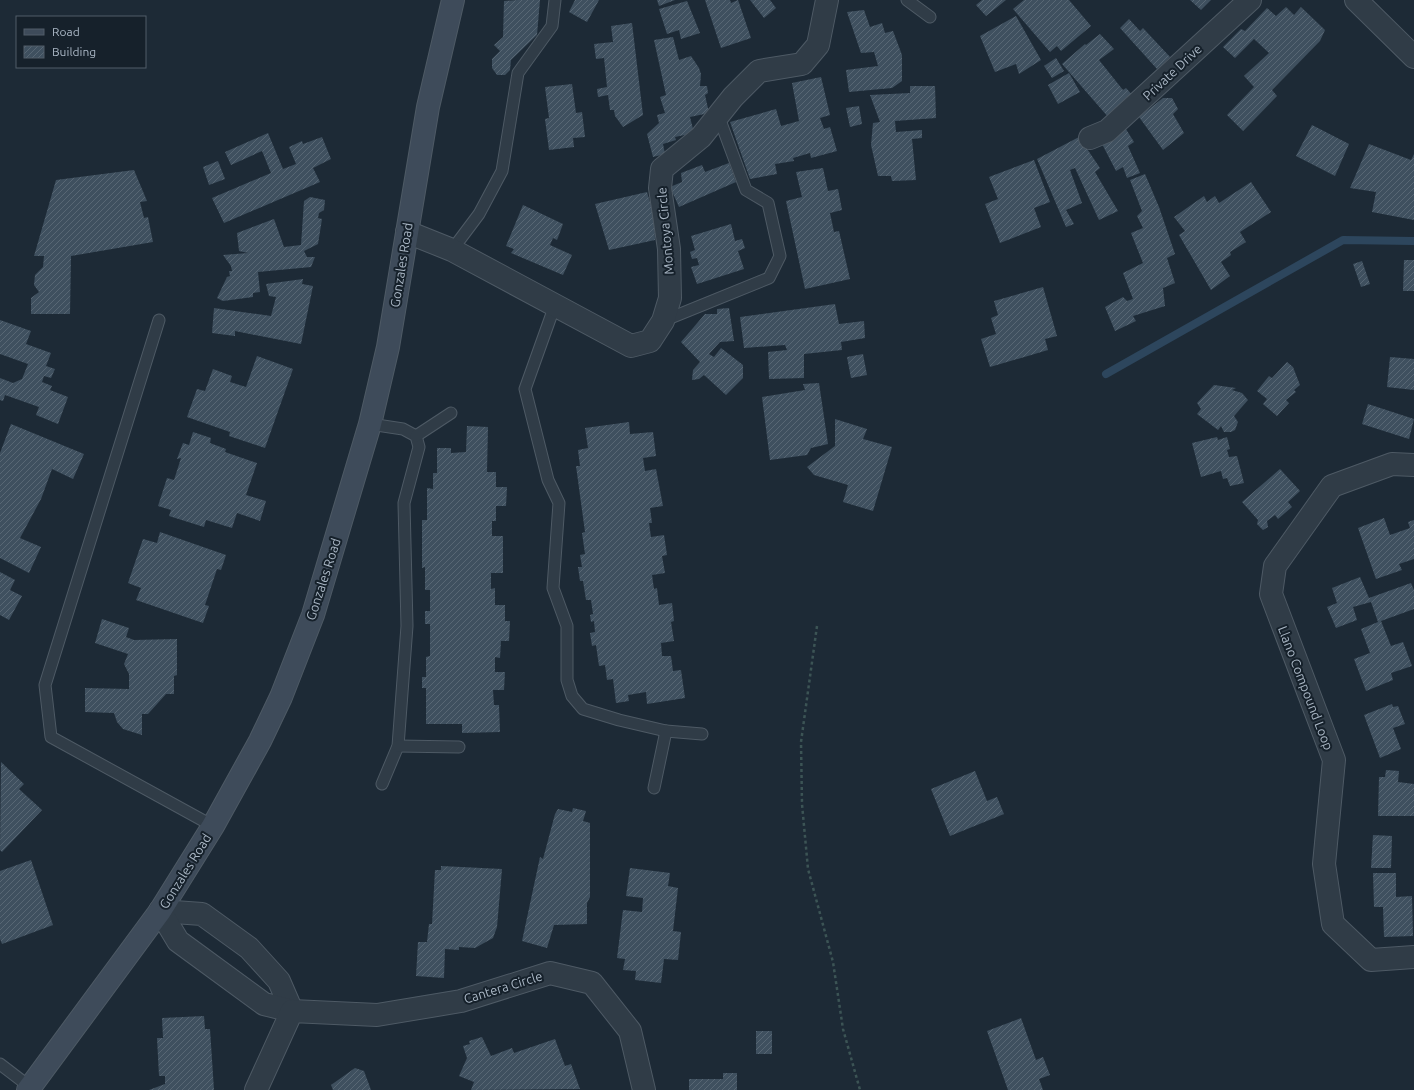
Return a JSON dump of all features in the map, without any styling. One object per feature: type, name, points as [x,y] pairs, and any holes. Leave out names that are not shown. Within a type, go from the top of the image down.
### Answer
[{"type":"street","name":"Gonzales Road","points":[[29,1088],[160,911],[213,826],[260,741],[281,697],[312,615],[370,424],[388,347],[428,106],[453,0]]},
{"type":"street","name":"Montoya Circle","points":[[407,232],[452,250],[631,346],[650,341],[663,321],[670,298],[669,249],[660,188],[662,169],[701,137],[733,97],[759,71],[802,64],[818,45],[827,0]]},
{"type":"street","name":"Private Drive","points":[[1090,138],[1107,131],[1250,0]]},
{"type":"street","points":[[1356,0],[1414,57]]},
{"type":"street","name":"Llano Compound Loop","points":[[1414,465],[1392,464],[1332,486],[1274,566],[1271,594],[1334,760],[1324,864],[1333,924],[1371,960],[1414,957]]},
{"type":"street","points":[[160,911],[202,914],[249,948],[279,981],[292,1011],[256,1090]]},
{"type":"street","name":"Cantera Circle","points":[[160,911],[178,941],[264,1004],[292,1011],[377,1014],[461,1001],[550,973],[592,983],[630,1031],[644,1090]]},
{"type":"lane","points":[[452,250],[479,214],[502,171],[518,72],[552,26],[555,0]]},
{"type":"lane","points":[[907,0],[930,17]]},
{"type":"lane","points":[[663,321],[769,278],[780,256],[768,203],[746,190],[718,115]]},
{"type":"lane","points":[[556,305],[525,390],[548,480],[559,503],[553,588],[567,626],[567,680],[572,696],[583,709],[619,720],[666,732],[702,734]]},
{"type":"lane","points":[[159,320],[45,685],[51,737],[213,826]]},
{"type":"lane","points":[[416,436],[451,413]]},
{"type":"lane","points":[[370,424],[404,429],[416,436],[418,447],[404,503],[407,626],[398,746],[382,784]]},
{"type":"lane","points":[[654,788],[666,732]]},
{"type":"lane","points":[[398,746],[460,747]]},
{"type":"lane","points":[[0,1064],[29,1088]]},
{"type":"path","points":[[817,626],[801,742],[802,804],[808,869],[833,962],[843,1029],[860,1090]]},
{"type":"building","points":[[540,0],[537,35],[511,60],[510,70],[505,75],[497,75],[492,68],[492,59],[500,51],[494,45],[503,37],[504,1]]},
{"type":"building","points":[[575,0],[599,0],[587,22],[569,12]]},
{"type":"building","points":[[657,0],[675,0],[659,6]]},
{"type":"building","points":[[705,0],[730,0],[731,3],[738,0],[751,38],[721,48]]},
{"type":"building","points":[[750,0],[770,0],[776,8],[764,18]]},
{"type":"building","points":[[982,0],[1006,0],[986,16],[976,5]]},
{"type":"building","points":[[1024,0],[1069,0],[1091,26],[1061,51],[1057,46],[1050,52],[1013,9]]},
{"type":"building","points":[[1190,0],[1211,0],[1201,10]]},
{"type":"building","points":[[687,1],[700,33],[681,39],[679,30],[667,34],[659,9]]},
{"type":"building","points":[[1286,7],[1294,15],[1301,7],[1325,30],[1320,41],[1272,90],[1277,96],[1243,131],[1227,115],[1254,87],[1244,76],[1269,53],[1254,39],[1235,58],[1223,47],[1241,29],[1245,31],[1267,8],[1276,16]]},
{"type":"building","points":[[864,10],[870,27],[882,23],[885,33],[893,31],[902,55],[902,81],[892,88],[849,92],[846,70],[878,66],[874,52],[861,53],[847,12]]},
{"type":"building","points":[[1016,16],[1041,60],[1019,74],[1016,64],[995,72],[980,36]]},
{"type":"building","points":[[1129,19],[1140,31],[1143,28],[1170,57],[1157,69],[1120,28]]},
{"type":"building","points":[[632,23],[643,115],[623,127],[615,116],[614,110],[610,110],[608,95],[598,97],[597,89],[607,87],[604,58],[596,59],[594,44],[613,42],[611,26]]},
{"type":"building","points":[[1100,34],[1114,49],[1099,60],[1123,90],[1126,88],[1135,98],[1109,118],[1062,64],[1085,44],[1086,45]]},
{"type":"building","points":[[673,37],[679,60],[691,56],[699,68],[701,74],[700,86],[707,86],[708,93],[705,95],[709,113],[690,117],[694,133],[675,137],[676,140],[663,144],[665,154],[653,157],[647,134],[659,123],[657,115],[665,113],[660,97],[666,95],[654,40]]},
{"type":"building","points":[[1056,58],[1064,71],[1052,78],[1044,66]]},
{"type":"building","points":[[1069,73],[1080,92],[1058,104],[1048,85]]},
{"type":"building","points":[[821,77],[830,115],[820,118],[824,129],[830,127],[837,151],[811,158],[810,153],[793,158],[794,161],[775,164],[777,174],[750,179],[730,122],[776,109],[781,126],[799,121],[792,83]]},
{"type":"building","points":[[572,84],[576,113],[582,112],[585,137],[573,138],[574,147],[549,150],[545,119],[549,118],[545,87]]},
{"type":"building","points":[[910,86],[935,86],[936,118],[895,121],[896,132],[922,130],[922,138],[912,139],[916,180],[892,181],[891,176],[878,176],[871,145],[873,123],[880,122],[870,95],[910,93]]},
{"type":"building","points":[[1163,98],[1172,98],[1178,109],[1173,114],[1184,133],[1163,150],[1139,117]]},
{"type":"building","points":[[859,106],[862,124],[850,127],[846,108]]},
{"type":"building","points":[[1312,125],[1349,144],[1335,176],[1296,156]]},
{"type":"building","points":[[1124,126],[1134,142],[1128,146],[1140,173],[1127,178],[1123,167],[1116,171],[1101,142]]},
{"type":"building","points":[[268,133],[283,169],[296,164],[289,147],[302,141],[303,144],[322,137],[331,159],[313,168],[320,182],[224,223],[212,198],[271,173],[262,151],[231,165],[225,152]]},
{"type":"building","points":[[1079,137],[1100,168],[1095,172],[1118,211],[1099,220],[1075,168],[1070,170],[1082,203],[1066,210],[1074,224],[1066,227],[1037,159]]},
{"type":"building","points":[[1369,144],[1411,160],[1414,154],[1414,220],[1372,212],[1376,192],[1350,188]]},
{"type":"building","points":[[1034,160],[1050,202],[1034,208],[1041,227],[1000,243],[985,204],[998,199],[989,177]]},
{"type":"building","points":[[218,161],[225,179],[209,185],[203,167]]},
{"type":"building","points":[[729,163],[736,182],[679,207],[670,187],[682,182],[681,173],[702,165],[705,172]]},
{"type":"building","points":[[823,168],[828,191],[838,189],[842,210],[830,213],[834,232],[839,231],[850,279],[805,289],[786,201],[802,197],[796,172]]},
{"type":"building","points":[[134,170],[147,201],[140,202],[144,218],[148,217],[153,242],[71,256],[70,314],[31,314],[31,298],[39,292],[34,285],[35,275],[43,267],[44,256],[34,256],[56,180]]},
{"type":"building","points":[[1145,174],[1159,207],[1175,254],[1167,258],[1175,283],[1163,288],[1165,306],[1133,316],[1136,321],[1115,331],[1105,307],[1123,297],[1127,301],[1133,299],[1123,273],[1143,263],[1131,233],[1143,228],[1137,216],[1142,211],[1130,180]]},
{"type":"building","points":[[1251,182],[1271,212],[1240,232],[1246,242],[1230,252],[1231,255],[1221,262],[1230,276],[1211,290],[1179,235],[1185,231],[1174,217],[1204,196],[1207,202],[1215,196],[1219,203]]},
{"type":"building","points":[[647,192],[654,215],[655,240],[609,250],[595,204]]},
{"type":"building","points":[[310,197],[325,200],[324,210],[319,213],[318,218],[322,219],[318,244],[304,251],[307,257],[315,257],[311,267],[258,272],[260,292],[253,293],[253,297],[223,301],[217,298],[227,277],[230,276],[229,271],[232,271],[231,266],[223,255],[248,253],[239,251],[237,233],[274,219],[284,247],[301,245],[304,201]]},
{"type":"building","points":[[523,205],[563,224],[557,240],[553,238],[550,245],[572,255],[563,275],[511,253],[514,249],[506,246]]},
{"type":"building","points":[[731,224],[735,241],[742,239],[745,248],[738,251],[744,269],[697,284],[691,267],[699,265],[697,258],[692,259],[690,252],[695,250],[691,236]]},
{"type":"building","points":[[1404,260],[1414,260],[1414,291],[1403,291]]},
{"type":"building","points":[[1362,261],[1370,284],[1361,287],[1353,264]]},
{"type":"building","points":[[303,279],[302,284],[313,286],[301,344],[235,331],[235,336],[212,333],[214,308],[271,316],[276,297],[269,296],[266,284]]},
{"type":"building","points":[[1043,287],[1057,336],[1045,339],[1048,350],[990,367],[981,339],[996,334],[991,318],[998,315],[994,301]]},
{"type":"building","points":[[835,304],[839,324],[864,321],[865,338],[841,342],[842,350],[804,354],[804,378],[769,379],[768,352],[787,350],[785,345],[744,348],[740,317]]},
{"type":"building","points":[[729,308],[734,341],[720,342],[709,354],[714,357],[721,348],[743,365],[743,378],[726,395],[704,375],[699,379],[692,380],[693,370],[700,362],[681,342],[705,314],[717,314],[717,309]]},
{"type":"building","points":[[0,320],[31,331],[26,344],[51,353],[46,366],[55,369],[51,378],[44,376],[42,382],[52,386],[50,390],[68,397],[58,424],[36,415],[39,407],[5,395],[3,401],[0,400],[0,378],[13,383],[22,379],[28,364],[0,354]]},
{"type":"building","points":[[863,354],[867,375],[851,378],[847,357]]},
{"type":"building","points":[[257,356],[293,369],[265,448],[229,436],[230,432],[187,417],[197,389],[205,391],[213,369],[232,376],[230,382],[246,387]]},
{"type":"building","points":[[1390,357],[1414,359],[1414,390],[1387,387]]},
{"type":"building","points":[[1287,362],[1293,367],[1300,385],[1294,390],[1296,392],[1286,400],[1289,403],[1277,416],[1263,404],[1267,399],[1257,391],[1269,376],[1272,378]]},
{"type":"building","points":[[819,383],[828,444],[811,448],[807,455],[770,460],[762,397],[805,390],[803,384]]},
{"type":"building","points":[[1214,385],[1236,388],[1232,390],[1242,393],[1248,400],[1234,416],[1238,422],[1235,430],[1231,432],[1224,432],[1221,426],[1218,430],[1197,414],[1201,409],[1197,403]]},
{"type":"building","points":[[1368,404],[1414,419],[1409,439],[1362,424]]},
{"type":"building","points":[[835,419],[867,429],[863,439],[892,447],[873,511],[843,502],[848,485],[814,475],[807,467],[835,446]]},
{"type":"building","points":[[629,422],[630,434],[653,432],[656,456],[643,458],[645,471],[656,469],[663,506],[650,508],[652,523],[649,523],[651,537],[664,535],[667,555],[662,556],[665,573],[652,575],[654,589],[657,588],[659,605],[672,603],[674,621],[671,622],[674,641],[661,643],[662,656],[671,656],[673,671],[681,670],[685,698],[647,704],[646,692],[628,695],[629,701],[616,703],[613,679],[607,680],[605,665],[599,666],[596,645],[592,646],[590,633],[595,632],[594,621],[591,622],[590,615],[593,614],[591,600],[586,600],[583,581],[580,581],[578,567],[582,567],[580,555],[585,554],[582,533],[585,532],[576,466],[580,466],[578,450],[588,448],[585,428]]},
{"type":"building","points":[[11,424],[84,454],[73,479],[52,469],[41,499],[20,538],[41,547],[29,573],[0,558],[0,453]]},
{"type":"building","points":[[467,426],[488,427],[487,472],[496,472],[496,487],[507,487],[506,506],[496,506],[496,521],[492,521],[492,536],[503,536],[503,573],[491,573],[491,589],[495,588],[495,605],[505,605],[505,621],[510,621],[509,641],[501,641],[500,658],[495,657],[495,672],[505,672],[504,690],[493,690],[494,705],[499,705],[500,732],[462,733],[462,724],[426,724],[426,688],[422,688],[422,677],[426,677],[426,657],[430,656],[430,624],[425,624],[425,611],[430,611],[430,590],[425,590],[425,567],[422,568],[422,520],[427,520],[427,488],[433,489],[433,473],[437,473],[437,448],[451,448],[451,453],[466,452]]},
{"type":"building","points":[[193,432],[211,438],[210,443],[226,449],[225,452],[257,463],[246,495],[266,501],[260,521],[237,513],[232,528],[206,520],[204,527],[169,516],[171,510],[158,506],[167,478],[174,480],[181,458],[177,459],[183,443],[189,445]]},
{"type":"building","points":[[1217,437],[1218,440],[1227,437],[1230,449],[1227,450],[1229,457],[1237,456],[1244,483],[1230,486],[1227,478],[1223,479],[1221,471],[1201,477],[1192,443]]},
{"type":"building","points":[[1280,469],[1300,491],[1288,502],[1292,507],[1278,519],[1275,515],[1267,521],[1268,527],[1263,530],[1257,524],[1258,520],[1242,502]]},
{"type":"building","points":[[1384,518],[1390,535],[1410,528],[1408,522],[1414,520],[1414,559],[1399,564],[1402,570],[1376,579],[1358,528]]},
{"type":"building","points":[[160,532],[226,555],[221,570],[217,569],[205,605],[209,606],[203,623],[136,600],[141,588],[128,583],[143,539],[157,543]]},
{"type":"building","points":[[0,572],[15,580],[10,590],[22,596],[9,620],[0,615]]},
{"type":"building","points":[[1360,577],[1369,598],[1411,583],[1414,590],[1414,609],[1381,621],[1391,646],[1403,642],[1412,666],[1391,673],[1393,680],[1366,691],[1354,659],[1370,653],[1361,629],[1378,622],[1371,602],[1353,607],[1357,620],[1336,628],[1327,607],[1337,603],[1332,588]]},
{"type":"building","points":[[102,619],[129,628],[126,637],[134,640],[177,639],[177,675],[174,676],[174,694],[166,694],[148,714],[142,714],[142,735],[123,729],[117,722],[114,713],[85,712],[85,688],[129,689],[129,674],[124,664],[128,654],[95,643]]},
{"type":"building","points":[[1392,704],[1393,707],[1398,706],[1405,724],[1393,728],[1401,749],[1380,758],[1364,715]]},
{"type":"building","points":[[1,762],[24,784],[19,789],[42,810],[2,852],[0,850]]},
{"type":"building","points":[[1386,770],[1399,771],[1398,782],[1414,784],[1414,816],[1378,816],[1379,777],[1385,777]]},
{"type":"building","points":[[975,771],[987,801],[997,797],[1004,814],[950,836],[931,789]]},
{"type":"building","points":[[573,808],[586,811],[583,821],[590,823],[590,897],[587,903],[587,924],[554,925],[547,948],[522,941],[540,857],[543,859],[555,814],[558,809],[572,812]]},
{"type":"building","points":[[1373,835],[1392,836],[1391,868],[1371,868]]},
{"type":"building","points":[[31,860],[53,925],[2,944],[0,939],[0,871]]},
{"type":"building","points":[[441,866],[502,869],[497,927],[493,938],[475,948],[459,947],[459,950],[445,949],[444,978],[416,976],[418,942],[427,942],[429,924],[432,924],[435,870],[441,870]]},
{"type":"building","points":[[630,868],[670,873],[668,886],[678,888],[673,931],[681,932],[678,960],[664,959],[661,983],[635,980],[636,971],[623,970],[625,959],[617,958],[623,910],[642,912],[643,898],[626,896]]},
{"type":"building","points":[[1373,873],[1396,873],[1396,897],[1412,896],[1413,936],[1384,937],[1383,907],[1374,907]]},
{"type":"building","points":[[204,1016],[205,1029],[210,1029],[214,1090],[149,1090],[165,1084],[165,1076],[159,1076],[157,1038],[163,1038],[162,1018]]},
{"type":"building","points":[[1021,1018],[1036,1060],[1043,1057],[1050,1075],[1039,1079],[1043,1090],[1008,1090],[987,1031]]},
{"type":"building","points":[[756,1031],[772,1031],[772,1054],[756,1054]]},
{"type":"building","points":[[482,1037],[491,1056],[512,1048],[514,1053],[555,1039],[565,1066],[571,1064],[580,1089],[471,1090],[474,1082],[459,1076],[467,1058],[463,1046],[470,1044],[469,1041]]},
{"type":"building","points":[[355,1068],[364,1071],[371,1090],[333,1090],[331,1085]]},
{"type":"building","points":[[723,1073],[737,1073],[737,1090],[689,1090],[689,1079],[723,1079]]},
{"type":"waterway","points":[[1106,374],[1343,240],[1414,241]]}]
